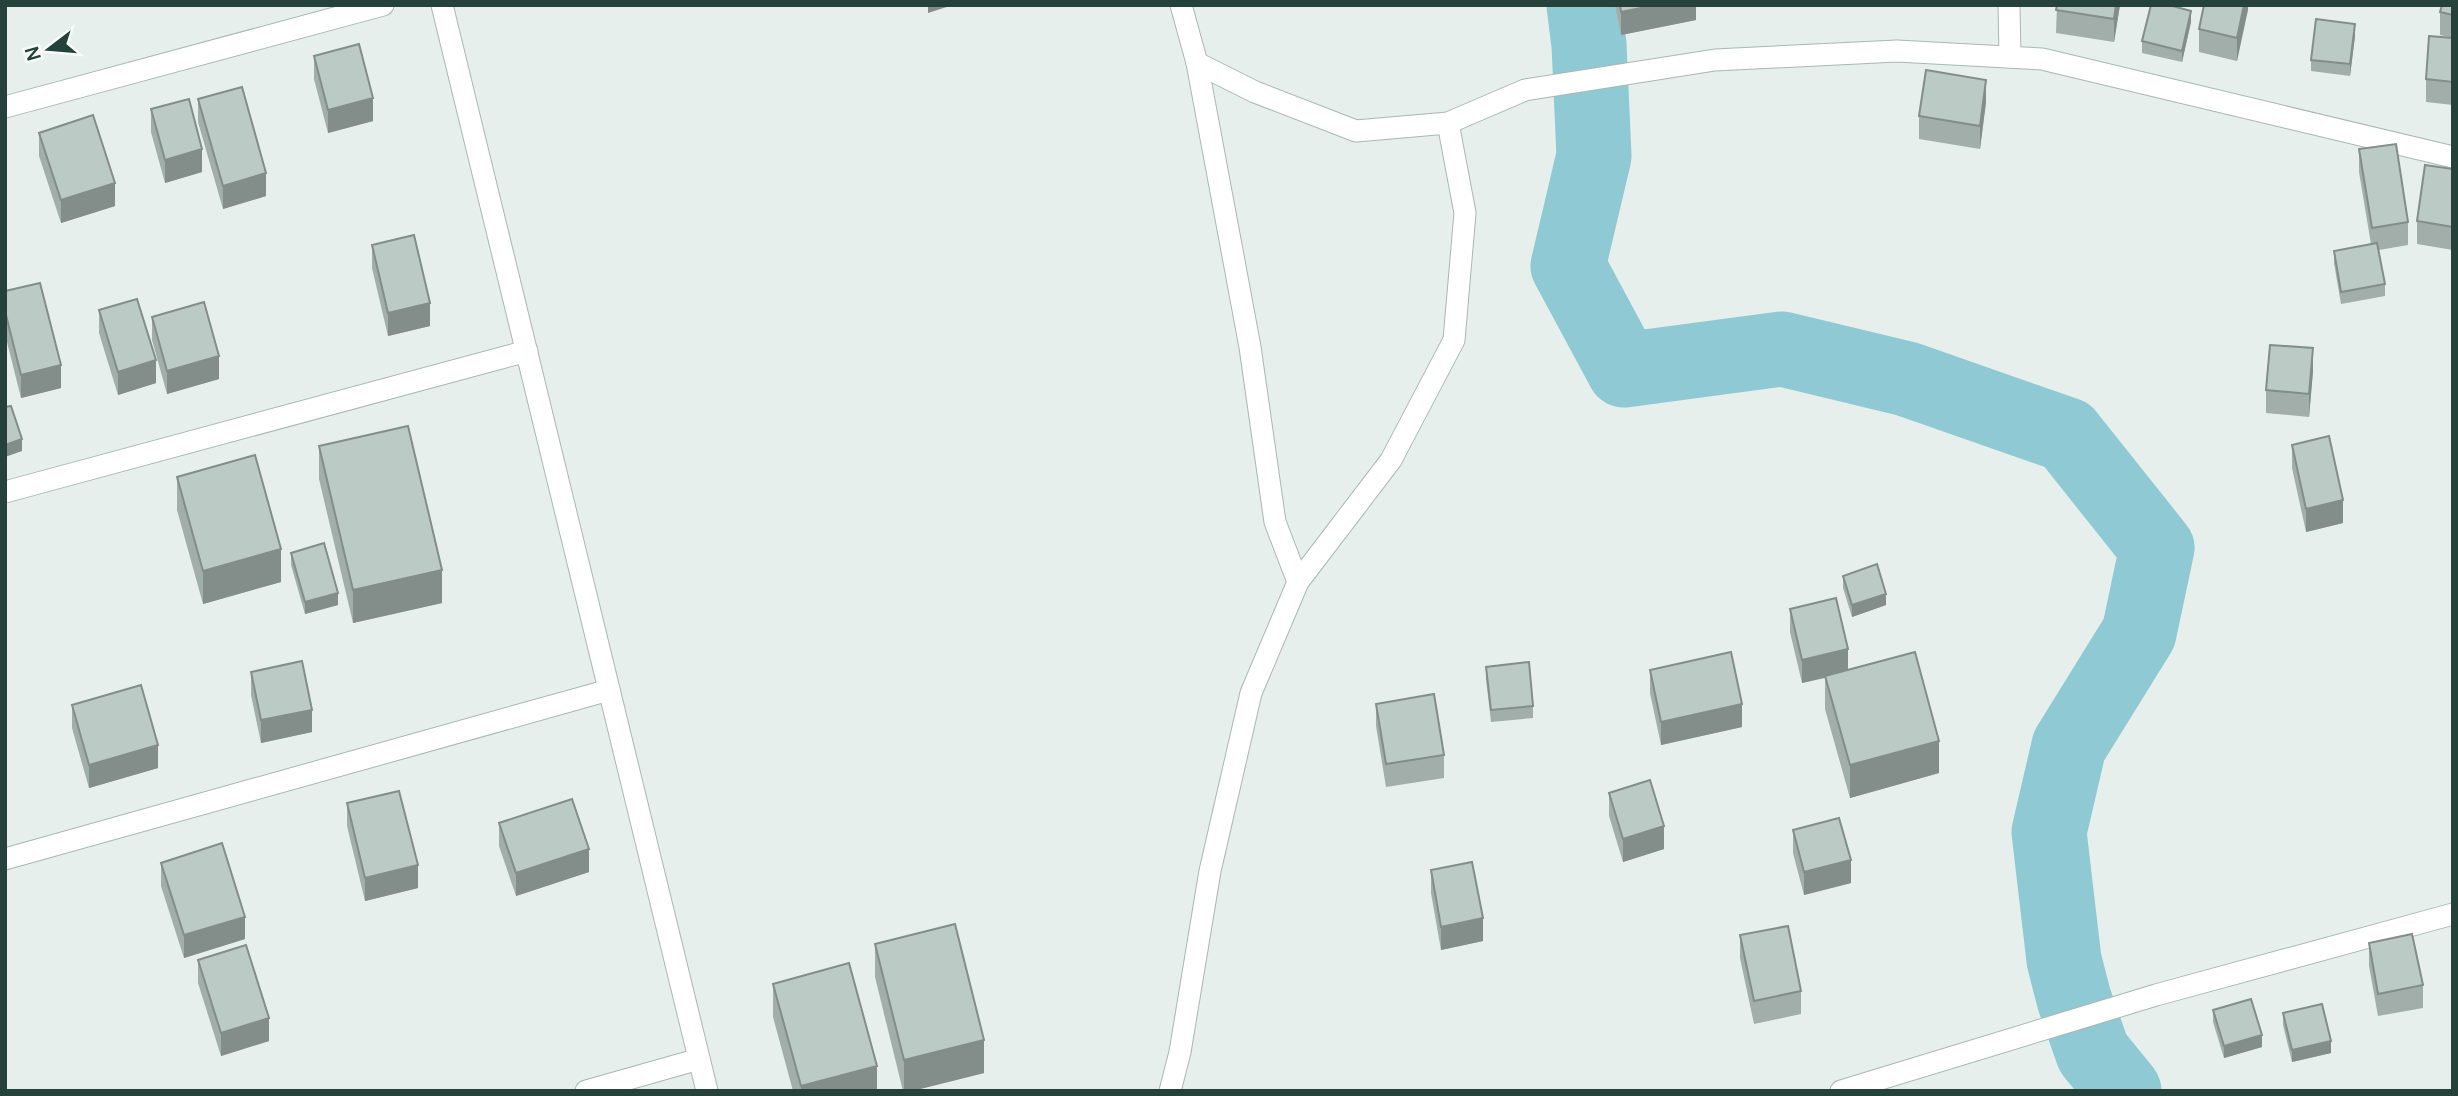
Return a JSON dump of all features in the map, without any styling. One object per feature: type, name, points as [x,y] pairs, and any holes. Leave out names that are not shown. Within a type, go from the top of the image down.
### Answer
[{"type":"street","points":[[5,107],[383,5]]},
{"type":"street","points":[[442,5],[707,1091]]},
{"type":"street","points":[[1181,5],[1197,62],[1250,347],[1275,522],[1298,582]]},
{"type":"street","points":[[2009,5],[2010,57]]},
{"type":"street","points":[[1197,62],[1255,92],[1356,131],[1448,122],[1525,90],[1715,60],[1897,51],[2042,59],[2453,156]]},
{"type":"street","points":[[1170,1091],[1180,1052],[1210,871],[1251,693],[1298,582],[1391,460],[1454,341],[1465,213],[1448,122]]},
{"type":"street","points":[[5,492],[527,351]]},
{"type":"street","points":[[5,859],[609,690]]},
{"type":"street","points":[[1841,1091],[2156,995],[2453,914]]},
{"type":"street","points":[[586,1091],[699,1059]]},
{"type":"building","points":[[1620,5],[1656,5],[1621,12]]},
{"type":"building","points":[[2057,5],[2116,5],[2114,19],[2056,10]]},
{"type":"building","points":[[2151,5],[2169,5],[2191,11],[2182,51],[2142,41]]},
{"type":"building","points":[[2204,5],[2244,5],[2237,38],[2199,29]]},
{"type":"building","points":[[2442,5],[2453,5],[2453,15],[2440,12]]},
{"type":"building","points":[[2316,19],[2355,24],[2350,64],[2311,60]]},
{"type":"building","points":[[2429,36],[2453,38],[2453,82],[2426,79]]},
{"type":"building","points":[[359,44],[373,98],[328,110],[314,56]]},
{"type":"building","points":[[1926,70],[1986,80],[1980,126],[1919,116]]},
{"type":"building","points":[[242,87],[266,173],[223,186],[198,99]]},
{"type":"building","points":[[189,99],[202,149],[165,160],[151,109]]},
{"type":"building","points":[[93,115],[115,183],[61,200],[39,133]]},
{"type":"building","points":[[2396,144],[2408,222],[2372,228],[2359,149]]},
{"type":"building","points":[[2425,165],[2453,169],[2453,227],[2417,221]]},
{"type":"building","points":[[414,235],[430,303],[388,313],[372,245]]},
{"type":"building","points":[[2377,243],[2385,284],[2341,292],[2334,251]]},
{"type":"building","points":[[40,283],[61,365],[21,375],[5,311],[5,291]]},
{"type":"building","points":[[137,299],[156,360],[118,372],[99,310]]},
{"type":"building","points":[[204,302],[219,356],[167,371],[152,317]]},
{"type":"building","points":[[2270,345],[2313,348],[2309,394],[2266,390]]},
{"type":"building","points":[[11,406],[22,439],[5,445],[5,407]]},
{"type":"building","points":[[408,426],[442,570],[353,590],[319,446]]},
{"type":"building","points":[[2329,436],[2343,500],[2306,509],[2292,445]]},
{"type":"building","points":[[255,455],[281,549],[203,571],[177,477]]},
{"type":"building","points":[[324,543],[338,593],[305,602],[291,553]]},
{"type":"building","points":[[1877,564],[1886,594],[1852,605],[1843,576]]},
{"type":"building","points":[[1836,598],[1848,649],[1802,660],[1790,609]]},
{"type":"building","points":[[1731,652],[1742,704],[1661,722],[1650,670]]},
{"type":"building","points":[[1915,652],[1939,741],[1850,765],[1825,676]]},
{"type":"building","points":[[302,661],[312,710],[261,720],[251,672]]},
{"type":"building","points":[[1529,662],[1533,706],[1491,710],[1486,667]]},
{"type":"building","points":[[141,685],[158,745],[89,765],[72,705]]},
{"type":"building","points":[[1434,694],[1444,755],[1386,764],[1376,704]]},
{"type":"building","points":[[1650,780],[1664,826],[1623,839],[1609,793]]},
{"type":"building","points":[[399,791],[418,865],[365,878],[347,803]]},
{"type":"building","points":[[572,799],[589,849],[516,873],[499,823]]},
{"type":"building","points":[[1839,818],[1851,860],[1804,872],[1793,830]]},
{"type":"building","points":[[222,843],[245,917],[184,935],[161,863]]},
{"type":"building","points":[[1472,862],[1483,918],[1441,927],[1431,870]]},
{"type":"building","points":[[955,924],[984,1040],[904,1060],[875,944]]},
{"type":"building","points":[[1788,926],[1801,991],[1754,1001],[1740,935]]},
{"type":"building","points":[[2412,934],[2423,985],[2378,994],[2369,943]]},
{"type":"building","points":[[246,945],[269,1018],[221,1033],[198,960]]},
{"type":"building","points":[[849,963],[877,1066],[801,1086],[773,984]]},
{"type":"building","points":[[2251,999],[2262,1035],[2224,1046],[2213,1010]]},
{"type":"building","points":[[2322,1004],[2331,1041],[2292,1050],[2283,1013]]},
{"type":"waterway","points":[[1584,5],[1589,45],[1594,156],[1568,266],[1624,370],[1782,349],[1907,379],[2067,435],[2157,548],[2139,633],[2069,746],[2049,832],[2064,960],[2074,999],[2093,1053],[2124,1091]]}]
